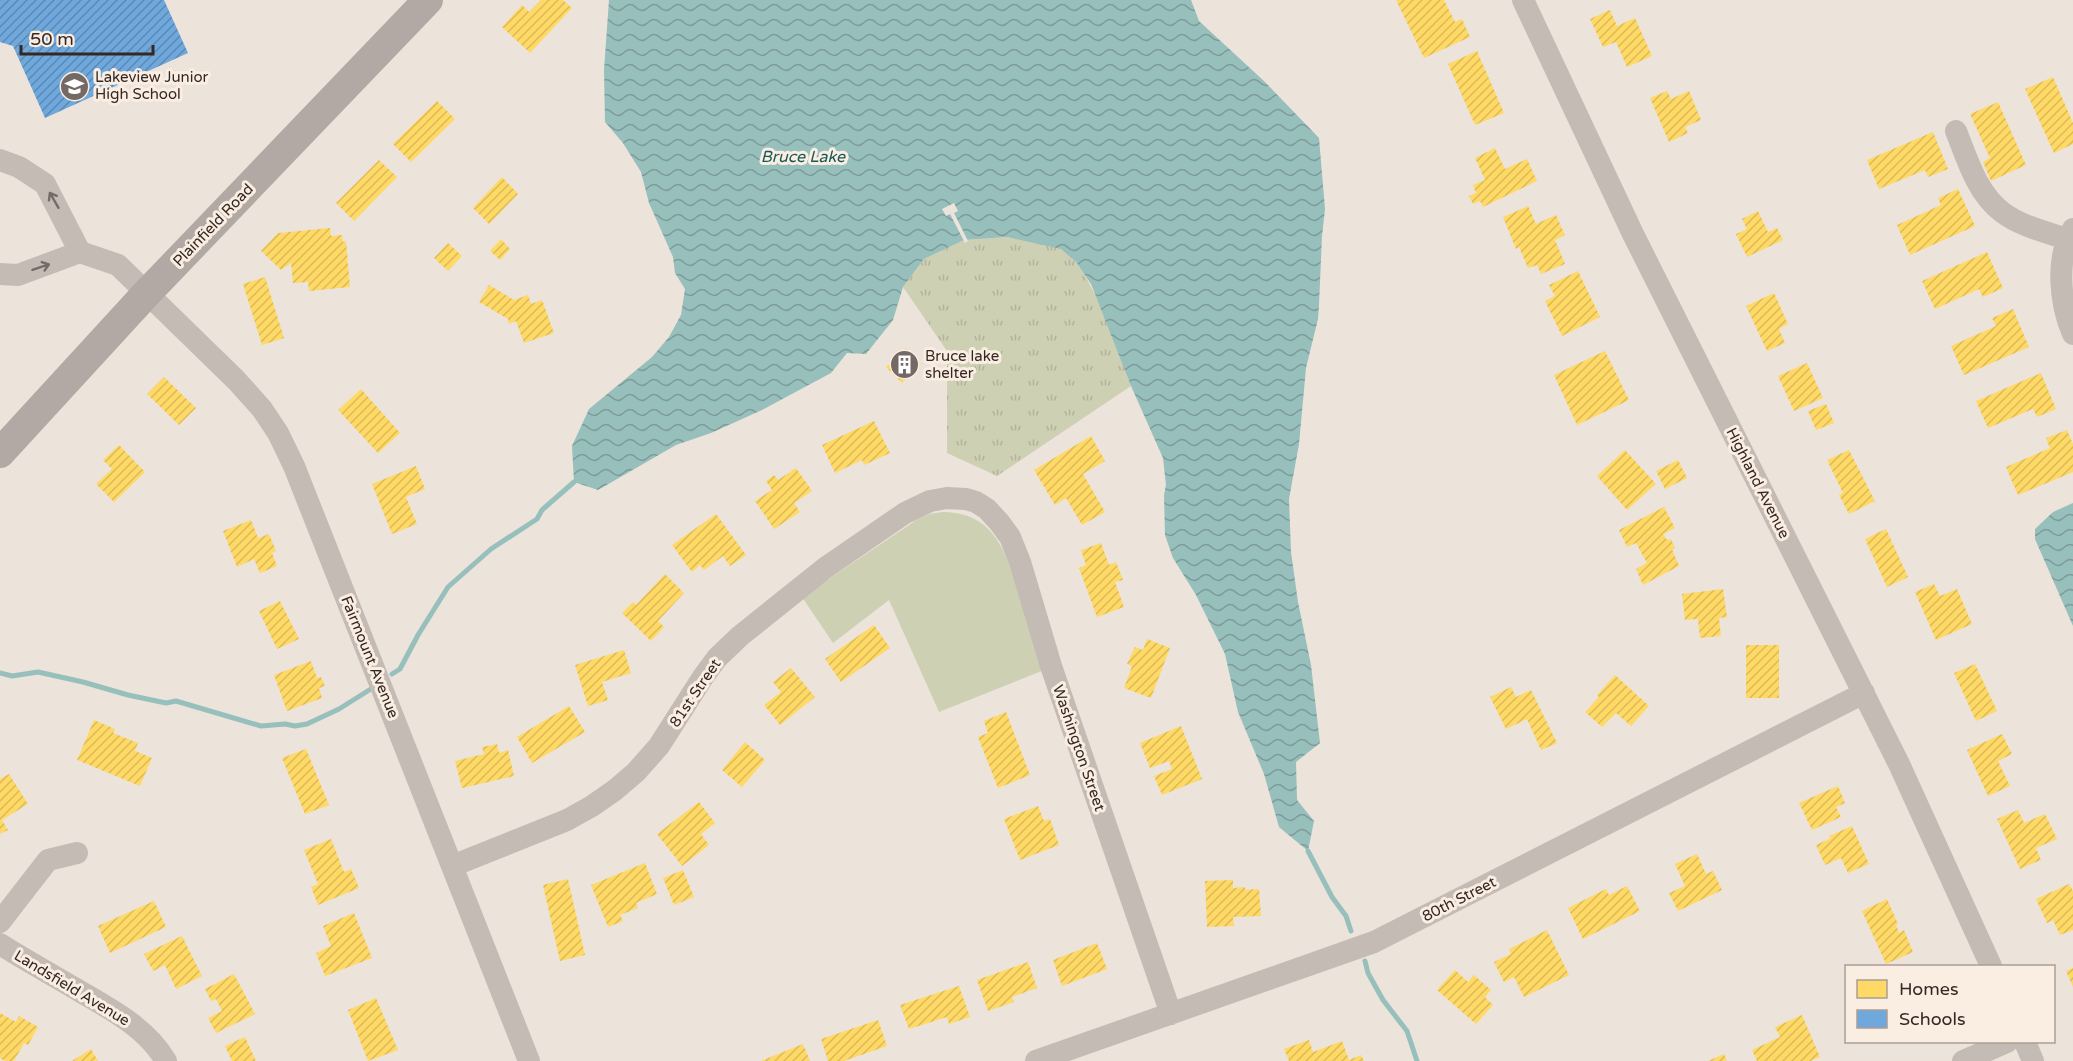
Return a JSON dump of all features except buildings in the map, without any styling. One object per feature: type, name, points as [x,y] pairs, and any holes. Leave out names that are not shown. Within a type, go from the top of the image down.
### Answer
[{"type":"main road","name":"Plainfield Road","points":[[0,453],[146,294],[428,0]]},
{"type":"street","name":"Highland Avenue","points":[[1523,0],[1639,245],[1899,764],[1991,965]]},
{"type":"street","points":[[1956,131],[1976,182],[2001,212],[2024,224],[2070,234],[2061,277],[2062,297],[2073,334]]},
{"type":"street","points":[[0,160],[19,167],[45,184],[80,252],[18,275],[0,274]]},
{"type":"street","name":"Fairmount Avenue","points":[[80,252],[118,265],[236,380],[262,409],[278,433],[294,466],[529,1061]]},
{"type":"street","name":"81st Street","points":[[452,866],[567,820],[615,790],[636,772],[659,746],[703,677],[717,658],[740,636],[825,568],[905,513],[930,501],[947,498],[966,500]]},
{"type":"street","name":"Washington Street","points":[[966,500],[976,501],[999,522],[1010,537],[1020,562],[1051,666],[1171,1014]]},
{"type":"street","name":"80th Street","points":[[1036,1061],[1374,942],[1864,693]]},
{"type":"street","points":[[0,922],[48,860],[76,853]]},
{"type":"street","name":"Landsfield Avenue","points":[[0,945],[121,1016],[152,1041],[166,1061]]},
{"type":"street","points":[[1964,1061],[2003,1043]]},
{"type":"street","points":[[2026,1043],[2033,1061]]},
{"type":"green space","points":[[1007,237],[1057,247],[1073,259],[1093,291],[1131,386],[997,476],[947,453],[947,351],[903,287],[924,259],[964,240]]},
{"type":"green space","points":[[942,512],[961,514],[976,520],[997,540],[1010,568],[1044,670],[939,712],[889,600],[833,643],[802,597],[918,519]]},
{"type":"water","name":"Bruce Lake","points":[[609,0],[1191,0],[1199,21],[1265,82],[1319,138],[1325,209],[1318,319],[1306,368],[1299,444],[1289,499],[1291,552],[1298,602],[1311,665],[1320,743],[1296,762],[1297,800],[1314,821],[1308,851],[1279,827],[1264,774],[1238,712],[1225,654],[1196,595],[1173,558],[1165,535],[1166,485],[1163,458],[1131,386],[1091,284],[1076,262],[1061,249],[1007,237],[964,240],[924,259],[903,287],[893,320],[866,354],[847,353],[831,373],[762,410],[711,433],[676,445],[598,490],[574,482],[572,446],[589,409],[652,357],[669,337],[681,315],[685,289],[675,273],[673,257],[649,203],[641,172],[623,143],[605,122],[604,70]]},
{"type":"water","points":[[2073,503],[2073,626],[2035,539],[2035,529],[2053,512]]},
{"type":"pier","points":[[954,203],[958,211],[954,213],[968,241],[965,243],[950,214],[946,216],[942,209]]},
{"type":"waterway","points":[[392,674],[400,669],[448,587],[491,549],[537,519],[542,510],[574,482]]},
{"type":"waterway","points":[[0,673],[12,676],[38,672],[166,703],[176,701],[261,726],[307,724],[339,709],[374,687]]},
{"type":"waterway","points":[[1308,851],[1332,897],[1346,916],[1351,931]]},
{"type":"waterway","points":[[1365,961],[1368,973],[1383,1000],[1407,1031],[1417,1061]]},
{"type":"place","name":"Lakeview Junior High School","points":[[74,86]]},
{"type":"place","name":"Bruce lake shelter","points":[[904,365]]}]
